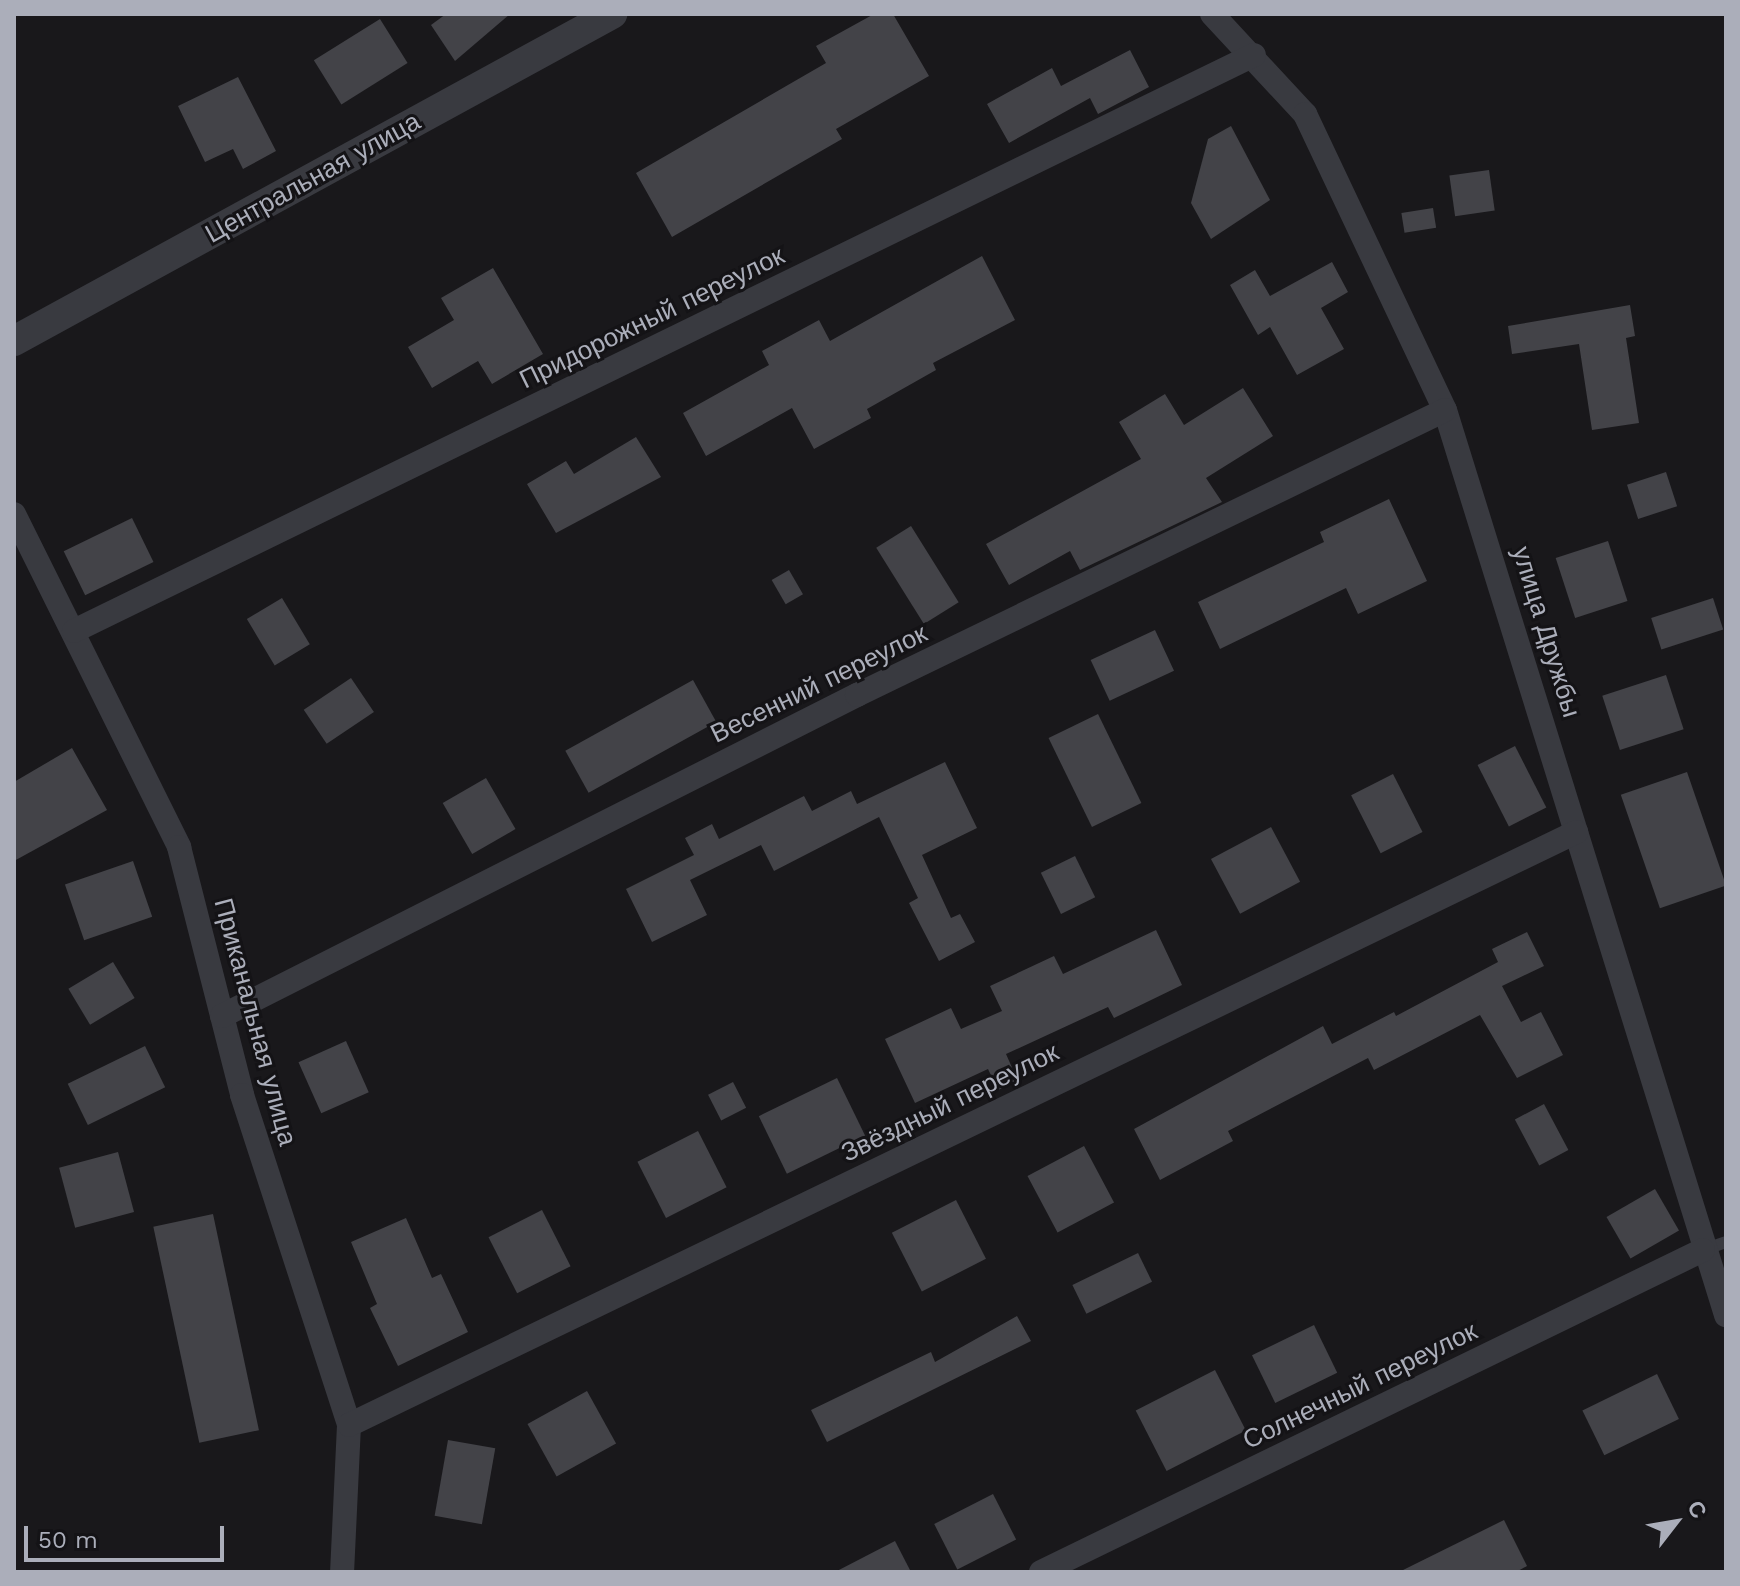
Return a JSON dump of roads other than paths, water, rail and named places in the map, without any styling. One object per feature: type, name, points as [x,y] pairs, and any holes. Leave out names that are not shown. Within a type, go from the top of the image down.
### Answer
[{"type":"street","name":"улица Дружбы","points":[[1212,14],[1254,55],[1305,114],[1445,410],[1576,832],[1715,1246],[1726,1315]]},
{"type":"street","name":"Центральная улица","points":[[14,341],[607,15]]},
{"type":"street","name":"Придорожный переулок","points":[[74,631],[1254,55]]},
{"type":"street","name":"Весенний переулок","points":[[222,1016],[857,695],[1445,410]]},
{"type":"street","name":"Приканальная улица","points":[[14,514],[179,847],[242,1095],[349,1425],[342,1572]]},
{"type":"street","name":"Звёздный переулок","points":[[349,1425],[1576,832]]},
{"type":"street","name":"Солнечный переулок","points":[[1041,1572],[1715,1246]]}]
